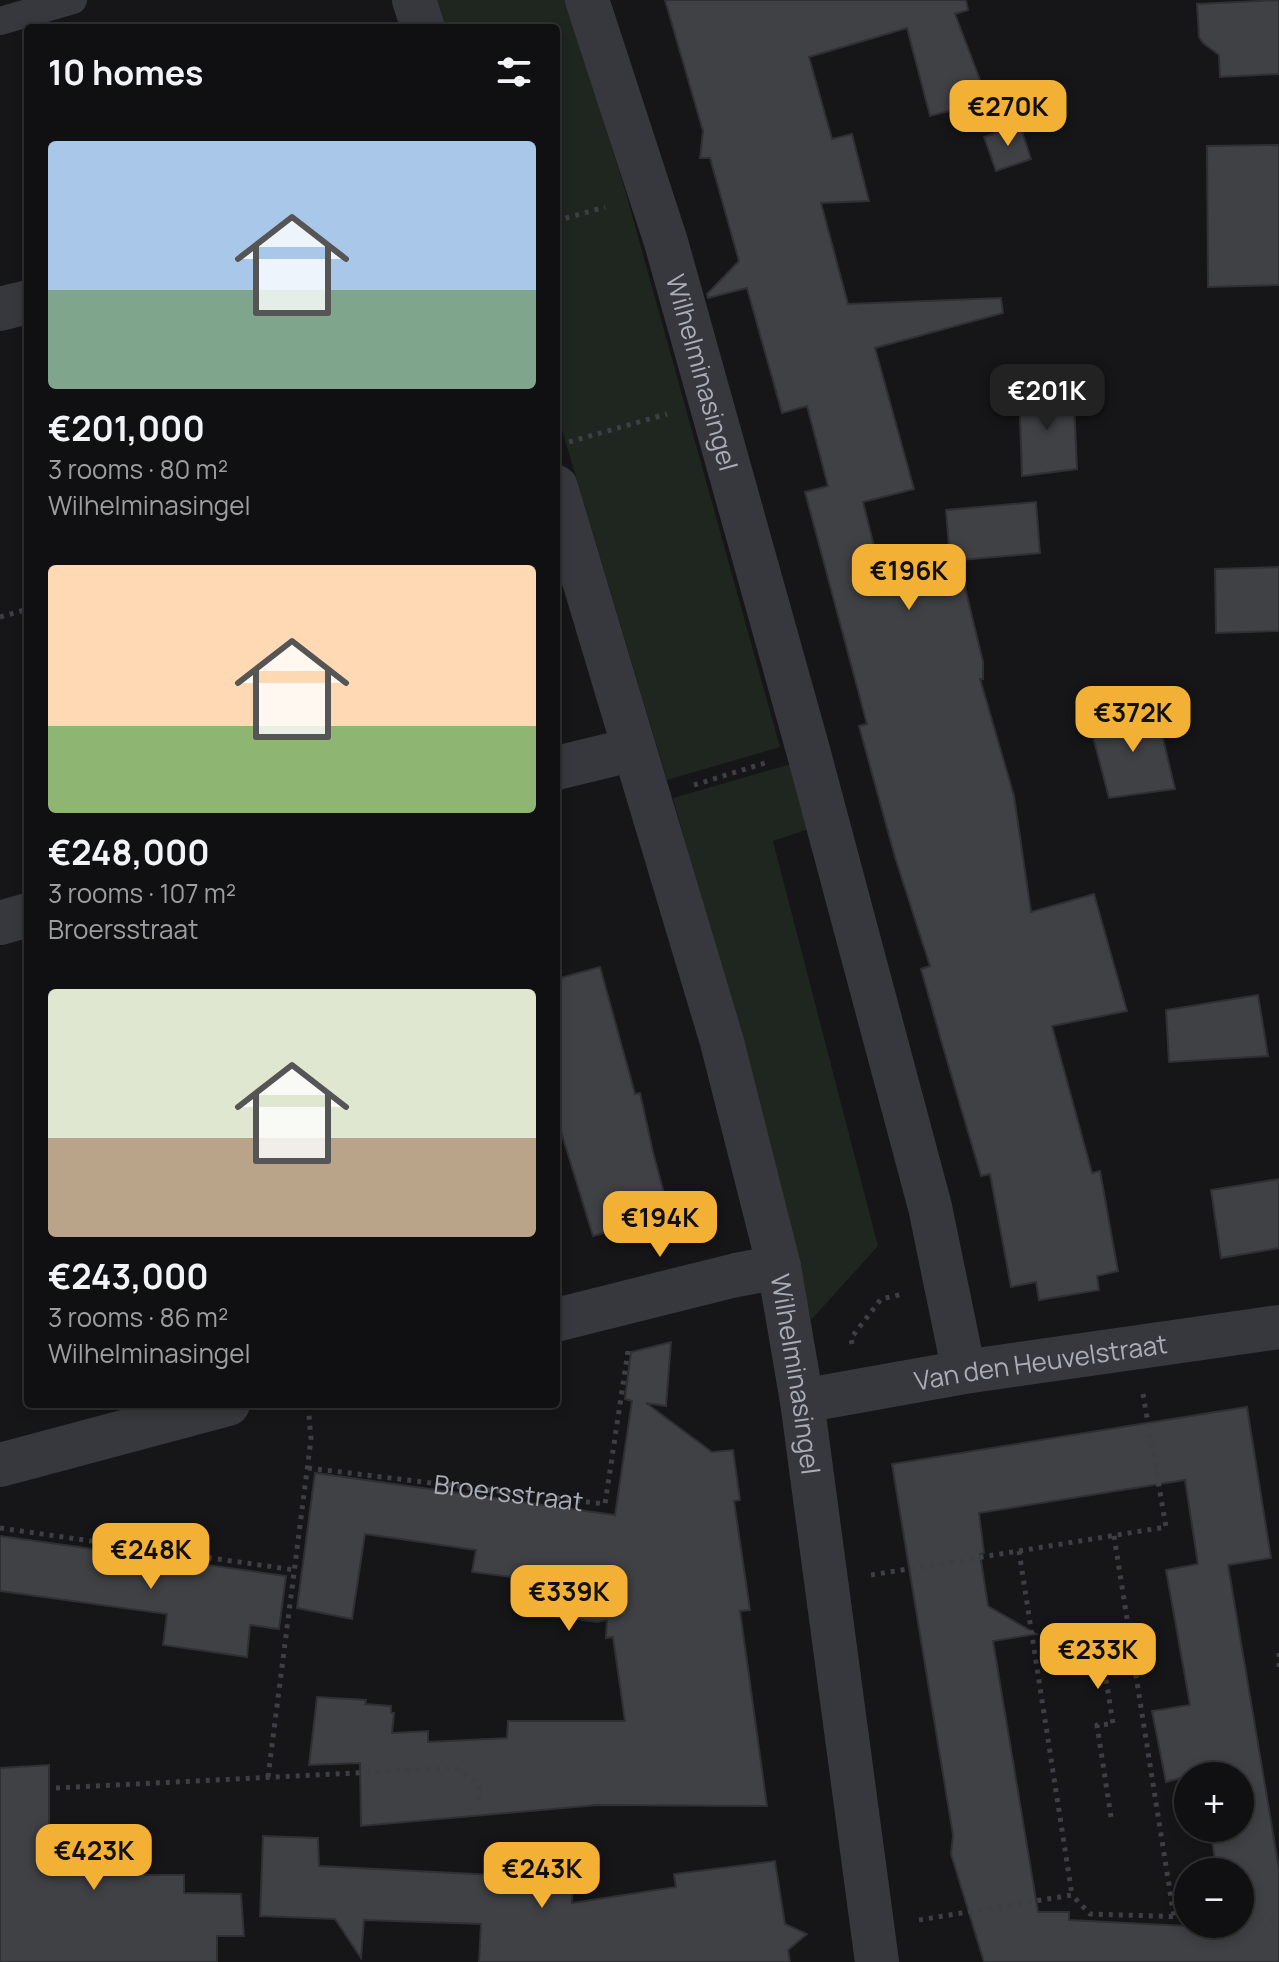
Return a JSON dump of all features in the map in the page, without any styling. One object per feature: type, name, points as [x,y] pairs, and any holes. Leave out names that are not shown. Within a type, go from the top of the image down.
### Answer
[{"type":"street","points":[[414,0],[422,24]]},
{"type":"street","name":"Wilhelminasingel","points":[[587,0],[666,242],[808,750],[930,1207],[964,1372]]},
{"type":"street","points":[[0,309],[24,303]]},
{"type":"street","name":"Wilhelminasingel","points":[[560,500],[722,1042],[779,1267],[802,1401],[875,1945]]},
{"type":"street","points":[[560,767],[634,749]]},
{"type":"street","points":[[0,923],[24,916]]},
{"type":"street","points":[[560,1319],[779,1267]]},
{"type":"street","name":"Van den Heuvelstraat","points":[[802,1401],[964,1372],[1279,1327]]},
{"type":"street","points":[[0,1465],[213,1408]]},
{"type":"lane","points":[[0,21],[73,0]]},
{"type":"path","points":[[560,445],[710,402]]},
{"type":"path","points":[[0,617],[24,610]]},
{"type":"path","points":[[651,799],[808,750]]},
{"type":"path","name":"Broersstraat","points":[[308,1468],[605,1504],[629,1344],[621,1304]]},
{"type":"path","points":[[826,1582],[1166,1527],[1136,1348]]},
{"type":"path","points":[[268,1777],[308,1468],[311,1439],[308,1408]]},
{"type":"path","points":[[0,1528],[295,1570]]},
{"type":"path","points":[[1019,1551],[1072,1895],[1090,1914],[1174,1917],[1114,1536]]},
{"type":"path","points":[[1111,1817],[1097,1725],[1113,1724],[1102,1653],[1132,1647]]},
{"type":"path","points":[[1279,1653],[1279,1668]]},
{"type":"path","points":[[56,1788],[456,1768],[480,1786],[479,1804]]},
{"type":"path","points":[[875,1945],[1072,1895]]},
{"type":"path","points":[[1254,1919],[1279,1920]]},
{"type":"shaded area","points":[[434,0],[566,0],[625,190],[780,747],[667,780],[560,423],[560,24],[441,24]]},
{"type":"shaded area","points":[[791,764],[809,829],[773,841],[878,1246],[811,1320],[755,1094],[673,798]]},
{"type":"building","points":[[665,0],[966,0],[968,10],[955,14],[988,101],[930,116],[907,28],[809,57],[832,139],[852,134],[869,201],[821,203],[848,304],[1001,298],[1003,313],[875,348],[914,489],[863,502],[886,595],[962,575],[983,662],[983,679],[980,679],[1014,796],[1031,912],[1094,894],[1127,1011],[1052,1026],[1092,1173],[1100,1171],[1118,1271],[1097,1276],[1099,1290],[1039,1300],[1036,1282],[1011,1287],[990,1174],[981,1176],[941,1040],[921,969],[930,966],[895,857],[859,726],[867,724],[805,492],[828,486],[807,406],[782,413],[747,288],[708,298],[707,294],[739,261],[710,158],[700,158],[703,131]]},
{"type":"building","points":[[1279,0],[1279,74],[1220,77],[1219,55],[1199,37],[1197,4]]},
{"type":"building","points":[[1020,125],[1031,159],[996,171],[984,137]]},
{"type":"building","points":[[1279,145],[1279,285],[1208,287],[1207,146]]},
{"type":"building","points":[[1070,389],[1070,400],[1074,400],[1077,469],[1022,476],[1019,391]]},
{"type":"building","points":[[1036,502],[1040,553],[950,561],[946,510]]},
{"type":"building","points":[[1279,567],[1279,631],[1216,633],[1215,569]]},
{"type":"building","points":[[1156,709],[1175,789],[1109,798],[1091,729],[1099,728],[1096,716]]},
{"type":"building","points":[[600,967],[635,1094],[640,1093],[670,1216],[593,1236],[560,1128],[560,978]]},
{"type":"building","points":[[1258,995],[1268,1056],[1169,1062],[1166,1010]]},
{"type":"building","points":[[1279,1179],[1279,1248],[1221,1258],[1211,1190]]},
{"type":"building","points":[[671,1342],[666,1406],[646,1403],[712,1452],[733,1450],[740,1500],[734,1501],[750,1610],[740,1611],[767,1806],[597,1805],[361,1826],[360,1763],[309,1765],[317,1697],[366,1700],[365,1704],[391,1706],[391,1713],[394,1713],[392,1733],[428,1731],[428,1742],[507,1738],[508,1721],[625,1721],[613,1637],[606,1638],[607,1620],[597,1622],[523,1612],[527,1579],[472,1572],[476,1550],[365,1534],[352,1619],[297,1608],[315,1473],[615,1515],[632,1401],[625,1399],[631,1352]]},
{"type":"building","points":[[1247,1407],[1271,1558],[1228,1565],[1279,1869],[1279,1962],[984,1962],[951,1854],[953,1835],[892,1464]],"holes":[[[1185,1480],[1198,1564],[1166,1570],[1190,1705],[1152,1711],[1166,1782],[1174,1780],[1174,1762],[1254,1762],[1254,1842],[1212,1842],[1215,1858],[1254,1858],[1254,1938],[1174,1938],[1174,1925],[1069,1920],[1069,1912],[1038,1912],[993,1641],[1036,1634],[988,1606],[980,1554],[984,1553],[979,1513]]]},
{"type":"building","points":[[0,1536],[286,1576],[279,1629],[250,1625],[247,1657],[163,1645],[167,1614],[0,1591]]},
{"type":"building","points":[[49,1765],[49,1830],[145,1833],[145,1875],[184,1875],[184,1893],[241,1894],[244,1936],[217,1936],[217,1962],[0,1962],[0,1768]]},
{"type":"building","points":[[263,1836],[318,1838],[319,1866],[573,1879],[572,1903],[676,1887],[674,1874],[775,1861],[785,1924],[807,1934],[788,1950],[790,1962],[479,1962],[481,1924],[364,1920],[361,1958],[335,1919],[260,1916]]}]
